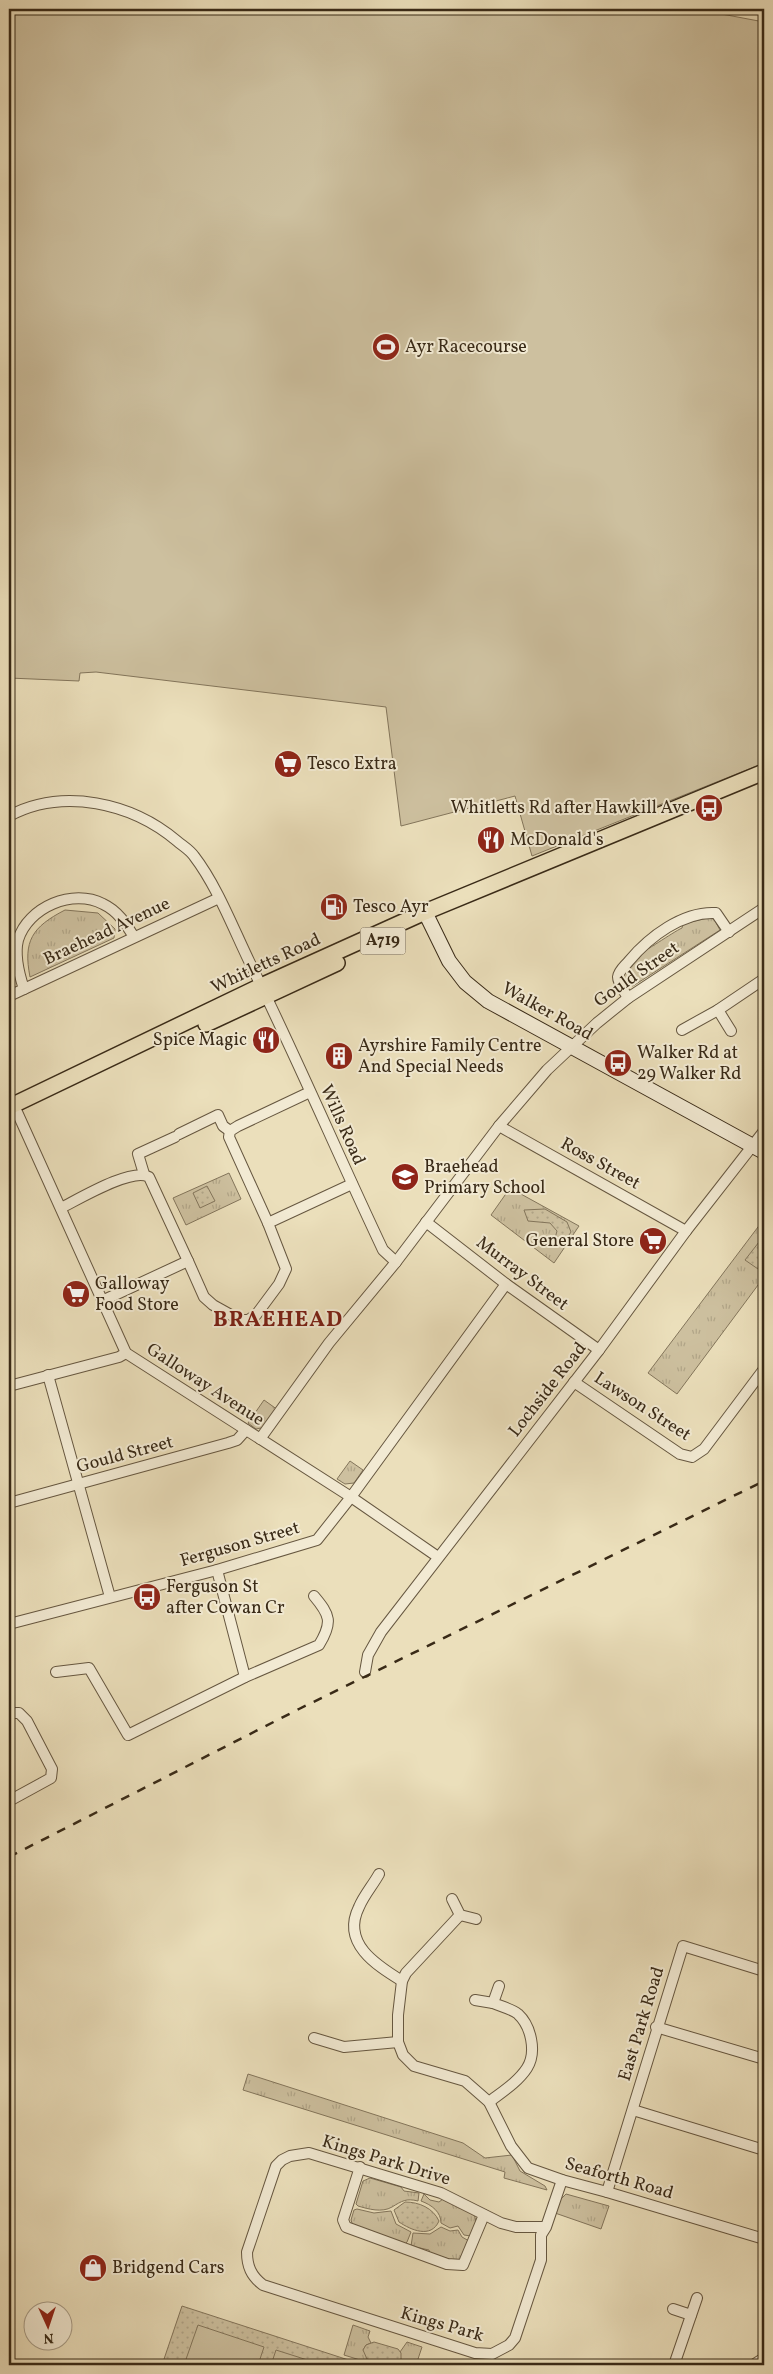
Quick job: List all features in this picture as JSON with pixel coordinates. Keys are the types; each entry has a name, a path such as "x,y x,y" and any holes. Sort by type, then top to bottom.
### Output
{"main road":[{"name":"Whitletts Road","path":"12,1112 264,991 427,916 764,772"},
{"name":"Whitletts Road","path":"427,916 649,824 764,781"}],"street":[{"name":"Wills Road","path":"9,816 27,806 62,801 96,803 124,810 162,828 194,855 218,898 264,991 383,1250 396,1262"},
{"name":"Braehead Avenue","path":"9,996 218,898"},
{"path":"24,989 17,966 18,941 23,928 33,916 49,905 68,899 87,899 103,904 121,917 134,937"},
{"name":"Gould Street","path":"260,1439 324,1349 396,1262 498,1126 570,1047 628,998 763,911"},
{"path":"628,998 618,976 636,952 652,937 673,925 708,912 716,913 729,932"},
{"name":"Walker Road","path":"427,916 449,961 464,982 488,1002 758,1149"},
{"path":"682,1030 718,1010 764,978"},
{"path":"718,1010 731,1030"},
{"path":"61,1208 131,1175 144,1174 149,1177 204,1296 213,1305 240,1320 248,1320 256,1314 279,1284 286,1269 268,1223 231,1145 230,1132 238,1126 310,1092"},
{"name":"Galloway Avenue","path":"12,1112 61,1208 104,1300 126,1353 351,1498 438,1557"},
{"path":"144,1174 138,1154 218,1115 223,1126 230,1132"},
{"name":"Ross Street","path":"498,1126 686,1230"},
{"name":"Lochside Road","path":"365,1672 368,1655 381,1632 599,1350 686,1230 758,1149 764,1131"},
{"path":"268,1223 352,1184"},
{"name":"Murray Street","path":"426,1222 506,1284 599,1350"},
{"path":"104,1300 188,1261"},
{"name":"Ferguson Street","path":"9,1624 217,1570 317,1540 351,1498 506,1284"},
{"path":"9,1386 120,1357 126,1353"},
{"name":"Lawson Street","path":"574,1382 680,1454 692,1457 704,1449 764,1369"},
{"path":"48,1375 110,1597"},
{"name":"Gould Street","path":"9,1503 228,1443 237,1440 246,1430"},
{"path":"217,1570 245,1677"},
{"path":"56,1672 89,1668 128,1735 245,1677 319,1646 328,1623 327,1611 314,1596"},
{"path":"9,1713 19,1713 28,1721 52,1769 51,1778 43,1784 9,1800"},
{"path":"379,1874 358,1908 355,1924 358,1947 377,1966 402,1980"},
{"path":"452,1899 460,1915 476,1919"},
{"path":"460,1915 406,1973 402,1980 398,2015 398,2042 403,2056 414,2066 465,2081 489,2102 520,2076 527,2068 532,2054 527,2025 517,2013 493,2003 475,2000"},
{"name":"East Park Road","path":"607,2192 633,2110 656,2027 683,1946 764,1971"},
{"path":"493,2003 498,1986"},
{"path":"656,2027 764,2060"},
{"path":"314,2038 344,2047 398,2042"},
{"name":"Seaforth Road","path":"489,2102 511,2146 528,2168 562,2180 764,2239"},
{"path":"633,2110 764,2150"},
{"name":"Kings Park Drive","path":"283,2293 256,2280 250,2271 247,2252 276,2166 290,2156 308,2153 360,2167 441,2192 475,2208 484,2215 516,2227 546,2227"},
{"path":"360,2167 343,2220 346,2227 447,2264 463,2266 484,2215"},
{"name":"Kings Park","path":"283,2293 476,2354 492,2354 509,2345 518,2331 542,2260 541,2235 546,2227 562,2180"},
{"path":"674,2365 697,2298"},
{"path":"673,2309 691,2315"},
{"path":"753,2365 764,2358"}],"green space":[{"name":"Ayr Racecourse","path":"9,9 695,9 764,22 764,763 532,856 515,796 401,826 386,707 96,672 80,673 79,681 9,678"},
{"path":"65,910 98,913 115,929 114,938 30,977 28,954 32,936 45,923"},
{"path":"707,918 714,919 720,930 633,986 625,984 622,974 638,954 682,928 683,924"},
{"path":"229,1173 241,1199 186,1225 173,1198"},
{"path":"207,1186 215,1201 200,1208 193,1193"},
{"path":"510,1188 579,1226 554,1263 491,1215"},
{"path":"545,1209 567,1222 571,1232 561,1247 554,1242 557,1231 550,1223 528,1221 524,1210"},
{"path":"764,1219 764,1277 677,1394 648,1373"},
{"path":"759,1242 764,1247 764,1261 758,1269 745,1260"},
{"path":"264,1400 278,1410 266,1427 256,1429 248,1423"},
{"path":"350,1461 363,1470 354,1483 345,1484 337,1479"},
{"path":"248,2074 463,2143 485,2158 512,2155 520,2171 545,2186 547,2190 504,2178 505,2172 243,2090"},
{"path":"370,2178 401,2187 404,2191 419,2193 418,2201 404,2201 384,2210 358,2206 356,2204 363,2181"},
{"path":"424,2194 430,2200 439,2202 443,2199 474,2214 476,2221 471,2236 464,2235 458,2226 450,2228 441,2223 441,2219 435,2209 421,2201"},
{"path":"566,2194 609,2206 601,2229 555,2213 559,2201"},
{"path":"405,2202 415,2203 429,2209 439,2221 435,2227 431,2230 420,2231 409,2228 399,2222 394,2210"},
{"path":"354,2210 374,2213 391,2211 396,2224 411,2232 407,2242 404,2245 353,2226 351,2220"},
{"path":"441,2227 450,2231 458,2230 462,2237 469,2241 463,2259 455,2261 430,2253 429,2250 411,2246 413,2233 430,2234"},
{"path":"182,2306 364,2365 162,2365"},
{"path":"198,2325 264,2347 258,2365 184,2365"},
{"path":"353,2325 370,2331 368,2337 371,2343 366,2345 363,2350 376,2361 390,2364 401,2362 400,2352 407,2342 422,2347 416,2365 376,2365 344,2355"},
{"path":"374,2342 398,2349 401,2353 401,2362 389,2365 367,2359 363,2350 366,2345"},
{"path":"276,2350 323,2365 271,2365"}],"railway":[{"path":"9,1857 299,1709 764,1481"}],"place":[{"name":"Ayr Racecourse","path":"386,347"},
{"name":"Tesco Extra","path":"288,764"},
{"name":"Whitletts Rd after Hawkill Ave","path":"709,808"},
{"name":"McDonald's","path":"491,840"},
{"name":"Tesco Ayr","path":"334,907"},
{"name":"Spice Magic","path":"266,1040"},
{"name":"Ayrshire Family Centre And Special Needs","path":"339,1056"},
{"name":"Walker Rd at 29 Walker Rd","path":"618,1063"},
{"name":"Braehead Primary School","path":"405,1177"},
{"name":"General Store","path":"653,1241"},
{"name":"Galloway Food Store","path":"76,1294"},
{"name":"Ferguson St after Cowan Cr","path":"147,1597"},
{"name":"Bridgend Cars","path":"93,2268"}],"district":[{"name":"BRAEHEAD","path":"278,1320"}]}
